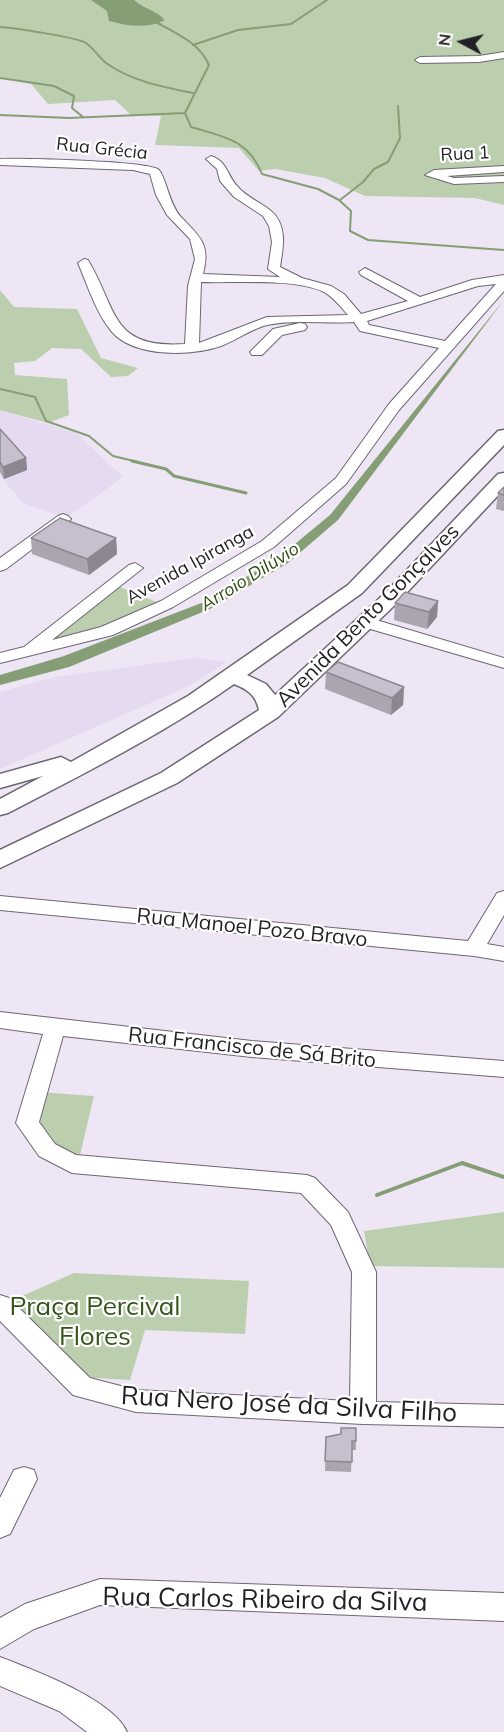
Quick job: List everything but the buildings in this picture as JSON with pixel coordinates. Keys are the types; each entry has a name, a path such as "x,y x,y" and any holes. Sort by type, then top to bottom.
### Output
{"main road":[{"name":"Avenida Bento Gonçalves","path":"0,808 196,701 356,589 504,435"},
{"name":"Avenida Bento Gonçalves","path":"0,860 169,778 270,712 366,622 504,478"},
{"path":"233,677 261,690 268,698 270,712"},
{"path":"0,781 104,753"}],"street":[{"path":"420,60 479,59 504,55"},
{"path":"211,159 222,168 226,181 238,195 268,214 275,226 278,242 274,269 298,281 327,289 340,297 359,322 371,329 448,346"},
{"name":"Rua Grécia","path":"0,162 55,162 155,172 162,195 173,215 196,238 201,259 196,278 191,328 192,347"},
{"name":"Rua 1","path":"504,169 431,175 454,181 504,179"},
{"path":"84,262 119,332 130,339 152,347 192,347 214,344 243,328 288,318 359,322"},
{"path":"365,273 419,302"},
{"path":"196,278 298,281"},
{"path":"257,352 278,332 313,325 359,322 476,283 504,281"},
{"name":"Avenida Ipiranga","path":"0,658 107,631 157,609 198,587 268,544 341,481 394,407 504,281"},
{"path":"0,567 63,519"},
{"path":"26,652 135,568"},
{"path":"366,622 504,663"},
{"path":"474,949 504,898"},
{"name":"Rua Manoel Pozo Bravo","path":"0,903 474,949 504,954"},
{"name":"Rua Francisco de Sá Brito","path":"0,1020 55,1028 364,1060 504,1069"},
{"path":"55,1028 27,1123 47,1150 72,1164 307,1184 340,1220 364,1272 363,1413"},
{"name":"Rua Nero José da Silva Filho","path":"0,1305 82,1388 136,1401 363,1413 504,1416"},
{"path":"0,1525 24,1479"},
{"name":"Rua Carlos Ribeiro da Silva","path":"0,1635 25,1618 100,1592 504,1607"},
{"path":"0,1671 69,1701 112,1732"}],"shaded area":[{"path":"0,410 76,433 123,477 66,518 23,503 0,476"},
{"path":"194,658 227,662 189,686 0,769 0,692 56,677"}],"green space":[{"path":"0,0 504,0 504,205 475,198 365,196 325,178 275,169 259,171 239,148 155,145 161,116 131,115 115,100 48,104 31,84 0,77"},
{"path":"0,290 14,307 77,309 101,358 138,368 128,376 111,377 81,349 52,348 35,361 14,363 15,375 67,379 69,415 48,423 0,410"},
{"path":"118,586 159,603 107,625 42,644"},
{"path":"39,1092 94,1096 80,1155 63,1154 33,1116"},
{"path":"504,1212 504,1268 370,1266 364,1231"},
{"name":"Praça Percival Flores","path":"74,1273 249,1281 245,1334 145,1330 130,1380 79,1377 13,1300"}],"water":[{"path":"91,0 134,0 165,20 151,25 137,26 109,21 107,11"},
{"name":"Arroio Dilúvio","path":"504,300 338,520 288,563 210,609 69,667 0,685 0,675 64,656 204,602 278,558 330,515"}],"waterway":[{"path":"194,45 238,30 291,24 327,0"},
{"path":"154,21 194,45"},
{"path":"0,27 44,33 86,43 106,63 126,74 159,86 193,93"},
{"path":"185,113 209,65 194,45"},
{"path":"0,78 54,86 74,96 72,108 83,117"},
{"path":"340,200 363,182 374,169 388,162 400,138 398,106"},
{"path":"0,115 69,118 185,113"},
{"path":"185,113 191,127 224,137 242,146 250,153 262,174 318,189 339,200 351,211 350,231 368,240 504,250"},
{"path":"0,389 35,397 46,421 89,436 113,456 138,462"},
{"path":"132,461 166,469 174,476 246,493"},
{"path":"377,1195 462,1163 504,1177"}]}
